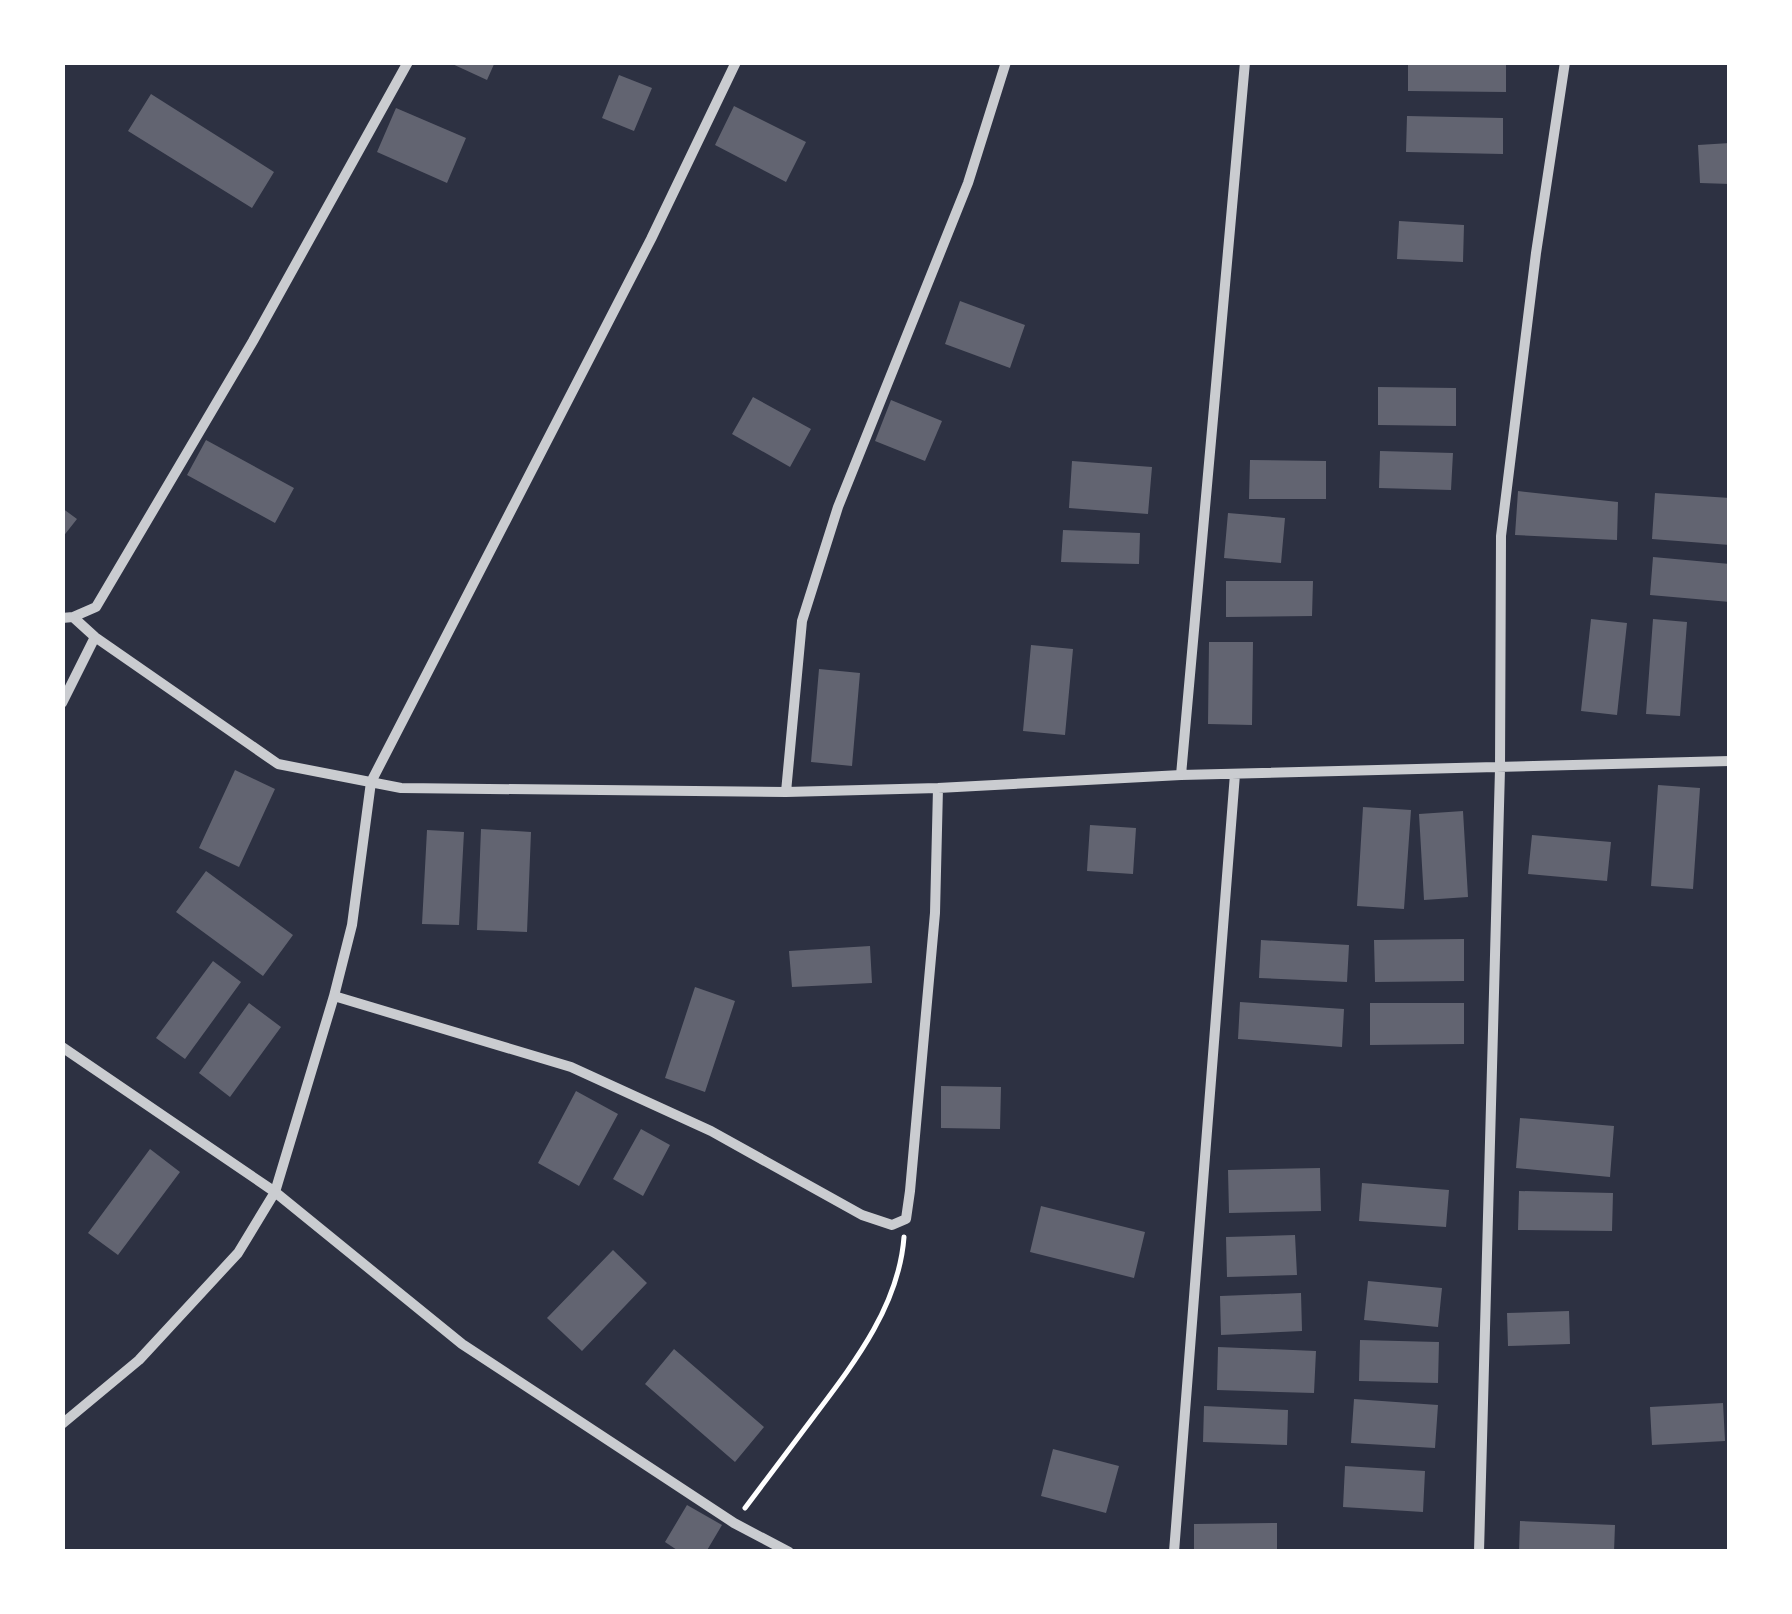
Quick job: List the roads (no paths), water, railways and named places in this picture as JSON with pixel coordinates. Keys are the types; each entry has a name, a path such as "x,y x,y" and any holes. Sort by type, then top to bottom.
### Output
{"street":[{"path":"68,618 96,607 253,340 408,62"},
{"path":"62,1424 139,1360 238,1253 275,1192 352,925 371,782 650,239 736,62"},
{"path":"786,792 802,620 838,507 968,183 1006,62"},
{"path":"1181,775 1245,62"},
{"path":"1478,1552 1500,768 1501,536 1536,253 1565,62"},
{"path":"68,618 278,764 401,788 786,792 1181,775 1730,762"},
{"path":"62,703 95,637"},
{"path":"1174,1552 1235,774"},
{"path":"334,996 571,1067 711,1131 862,1215 892,1224 906,1219 910,1191 935,913 938,788"},
{"path":"62,1047 275,1192 462,1344 734,1523 789,1552"}]}
